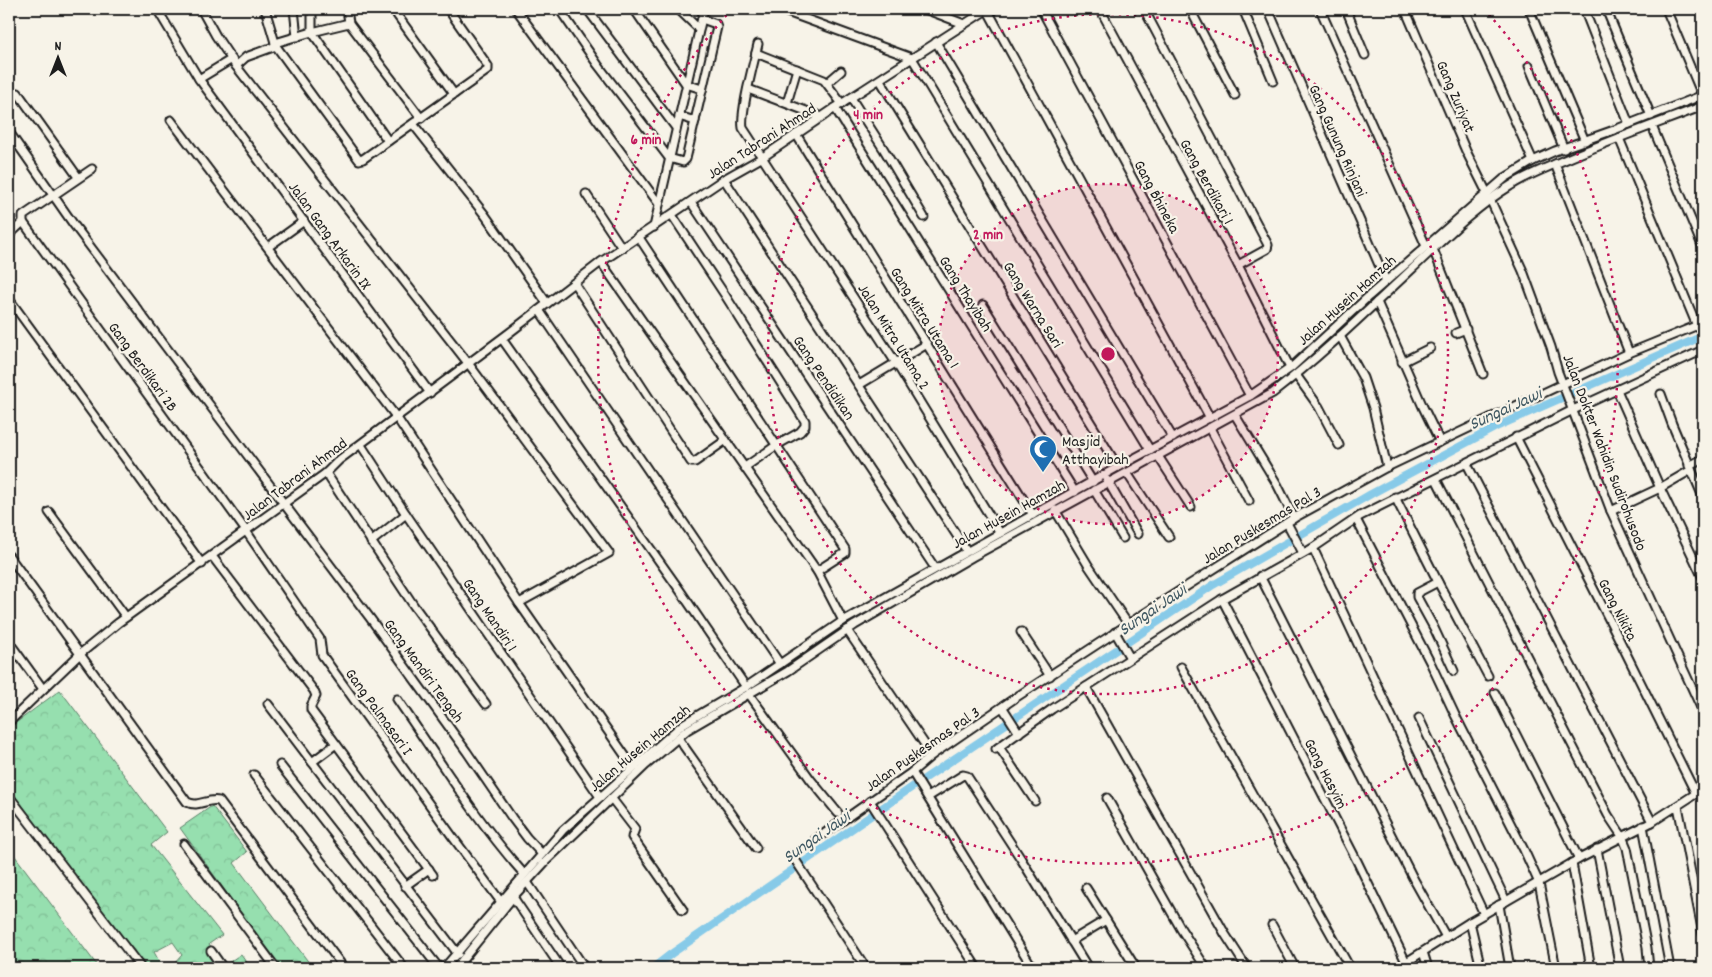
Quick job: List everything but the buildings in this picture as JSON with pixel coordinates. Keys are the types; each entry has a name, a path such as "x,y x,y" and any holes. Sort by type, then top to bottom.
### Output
{"street":[{"name":"Jalan Gang Arkarin IX","path":"157,9 198,79 430,393"},
{"path":"201,9 234,62 468,363 609,553 519,603"},
{"path":"264,9 276,44 358,159 363,160 488,70 448,9"},
{"path":"294,9 296,37"},
{"path":"312,9 312,32 388,141"},
{"path":"347,9 349,23 421,118"},
{"path":"406,9 398,11 397,15 454,94"},
{"path":"516,9 659,204"},
{"path":"587,9 676,128"},
{"path":"634,9 686,84 702,90"},
{"path":"678,9 699,29"},
{"path":"654,227 704,9"},
{"path":"779,9 912,58 1150,450"},
{"path":"925,9 964,24"},
{"path":"987,9 1210,418"},
{"name":"Jalan Tabrani Ahmad","path":"9,722 80,654 126,617 202,564 326,472 339,460 502,339 601,262 724,179 763,157 987,9"},
{"name":"Gang Bhineka","path":"1041,9 1250,396"},
{"name":"Gang Berdikari 1","path":"1100,9 1238,265 1290,368"},
{"path":"1144,9 1268,245 1267,249 1238,265"},
{"path":"1190,9 1235,95"},
{"path":"1243,9 1273,80"},
{"name":"Gang Gunung Rinjani","path":"1268,9 1386,281"},
{"path":"1320,9 1430,247 1466,329 1483,374"},
{"path":"1346,9 1365,55"},
{"name":"Gang Zuriyat","path":"1405,9 1466,151 1488,196"},
{"path":"1465,9 1533,161"},
{"path":"1529,9 1585,141"},
{"path":"1584,9 1629,124"},
{"path":"1606,9 1651,116"},
{"path":"1666,9 1703,95"},
{"path":"562,13 598,65 669,158 683,162 685,161 695,121 717,26 702,18"},
{"path":"198,79 276,44 312,32 349,23"},
{"path":"936,42 1173,438"},
{"name":"Jalan Mitra Utama 2","path":"758,44 748,89 743,127 896,363 1000,533"},
{"path":"756,53 827,83 842,104"},
{"path":"1529,66 1564,148"},
{"path":"787,104 797,69"},
{"path":"827,83 841,71"},
{"name":"Gang Warna Sari","path":"880,80 1118,467"},
{"path":"748,89 822,117"},
{"path":"18,93 78,177"},
{"name":"Jalan Husein Hamzah","path":"456,968 513,897 546,861 629,782 687,730 748,691 780,664 842,621 935,568 955,563 967,551 1250,396 1290,368 1386,281 1430,247 1488,196 1504,178 1533,161 1564,148 1703,95"},
{"path":"850,98 883,148 924,217"},
{"path":"1701,106 1703,116"},
{"name":"Jalan Husein Hamzah","path":"1488,196 1554,164 1701,106"},
{"name":"Gang Thayibah","path":"835,108 1075,492"},
{"path":"679,116 695,121"},
{"path":"171,120 397,418 519,603 634,767"},
{"path":"413,124 485,215 548,304"},
{"path":"1652,126 1703,248"},
{"name":"Gang Mandiri Tengah","path":"9,132 74,225 370,618 467,752 526,838 542,854"},
{"name":"Gang Mitra Utama 1","path":"796,134 1032,515"},
{"path":"1619,138 1700,324"},
{"path":"1554,164 1629,353"},
{"path":"9,235 23,219 54,194 92,169"},
{"path":"724,179 967,551"},
{"path":"586,194 622,248"},
{"name":"Jalan Dokter Wahidin Sudirohusodo","path":"1488,196 1523,271 1611,511 1703,712"},
{"name":"Gang Pendidikan","path":"691,202 935,568"},
{"path":"672,215 726,295 803,416 805,426 803,430 776,445 745,467"},
{"name":"Gang Berdikari 2B","path":"23,219 246,531"},
{"path":"268,247 304,221"},
{"path":"638,236 845,549 845,553 817,571"},
{"name":"Jalan Husein Hamzah","path":"444,968 563,830 683,724 788,671 847,630 955,563 1108,483 1273,393 1296,375 1377,302 1430,247"},
{"path":"601,262 817,571 842,621"},
{"path":"574,283 691,462 695,462 726,440"},
{"path":"9,299 202,564"},
{"path":"1377,302 1402,362 1440,442"},
{"path":"982,305 1093,482"},
{"path":"539,310 780,664"},
{"name":"Jalan Puskesmas Pal 3","path":"816,840 872,804 913,774 932,755 1050,676 1117,635 1128,624 1290,523 1387,467 1629,353 1700,324"},
{"path":"1456,333 1466,329"},
{"path":"1340,336 1363,378 1373,408 1387,467"},
{"path":"502,339 811,780 838,813"},
{"path":"859,385 927,344"},
{"path":"1402,362 1430,348"},
{"path":"1035,801 998,748 1018,731 1086,687 1129,655 1302,551 1313,548 1356,519 1395,497 1467,464 1516,437 1573,410 1702,354"},
{"path":"1296,375 1319,408 1339,445"},
{"path":"1617,390 1660,488 1703,578"},
{"path":"1661,394 1703,497"},
{"path":"1235,415 1277,484 1302,551"},
{"path":"1210,428 1249,501"},
{"name":"Gang Nikita","path":"1516,437 1696,794"},
{"name":"Gang Mandiri 1","path":"361,445 406,514 600,797"},
{"path":"1158,456 1190,507"},
{"path":"1611,511 1660,488 1703,459"},
{"path":"1467,464 1652,822"},
{"path":"326,472 431,630 486,704"},
{"path":"1127,472 1169,537"},
{"path":"1104,476 1138,534"},
{"path":"1436,479 1608,815 1622,836 1627,848 1647,948 1649,968"},
{"path":"1094,490 1123,538"},
{"path":"1395,497 1488,676"},
{"path":"1055,510 1088,565 1128,624"},
{"path":"49,512 126,617"},
{"path":"371,542 406,514"},
{"path":"1356,519 1431,664 1539,883 1556,968"},
{"name":"Gang Palmasari I","path":"246,531 320,639 322,655 452,836 502,902"},
{"path":"1313,548 1484,914"},
{"path":"9,556 187,802 196,805 208,800 219,801 344,968"},
{"path":"212,556 314,692 316,696 311,710 431,872 405,886"},
{"path":"1260,576 1446,937"},
{"path":"1438,582 1417,593 1416,597 1434,628 1454,671"},
{"name":"Gang Hasyim","path":"1222,599 1357,861 1406,962"},
{"path":"847,630 932,755"},
{"path":"1021,632 1050,676"},
{"path":"1117,635 1129,655"},
{"path":"9,642 44,689"},
{"path":"1181,667 1350,968"},
{"path":"1086,687 1225,934 1247,968"},
{"path":"1495,693 1576,861 1591,968"},
{"path":"397,699 467,801 503,850 524,874"},
{"path":"268,704 458,954"},
{"path":"1003,708 1018,731"},
{"path":"1419,718 1506,901"},
{"path":"678,738 756,848"},
{"path":"312,762 336,744"},
{"path":"280,764 439,968"},
{"path":"913,774 1033,968"},
{"path":"254,775 404,968"},
{"path":"926,795 963,775 967,776 1021,858 1088,968"},
{"path":"623,776 629,782"},
{"path":"1397,968 1499,905 1597,849 1652,822 1703,790"},
{"path":"9,796 141,968"},
{"path":"1107,798 1181,929 1206,968"},
{"path":"612,799 635,830 632,837 683,910"},
{"path":"872,804 977,968"},
{"path":"1678,806 1703,934"},
{"path":"1643,826 1670,968"},
{"path":"184,844 276,968"},
{"path":"1597,849 1620,968"},
{"path":"794,858 866,968"},
{"path":"527,882 584,967"},
{"path":"1086,888 1136,968"},
{"path":"513,897 561,968"},
{"path":"1499,905 1510,968"},
{"path":"1071,941 1106,920"},
{"path":"1470,922 1481,968"},
{"path":"1272,925 1295,968"},
{"path":"464,947 470,952"},
{"path":"211,951 223,968"},
{"path":"1422,952 1428,968"}],"green space":[{"path":"60,690 167,832 151,845 222,935 209,944 225,965 241,954 251,968 175,968 173,965 182,955 173,942 154,952 160,963 150,968 144,968 9,791 9,728"},
{"path":"212,806 247,852 234,863 313,968 281,968 180,828"},
{"path":"9,848 99,968 9,968"}],"waterway":[{"name":"Sungai Jawi","path":"653,968 921,781 1213,585 1371,494 1498,426 1703,336"}],"place":[{"name":"Masjid Atthayibah","path":"1043,473"}]}
